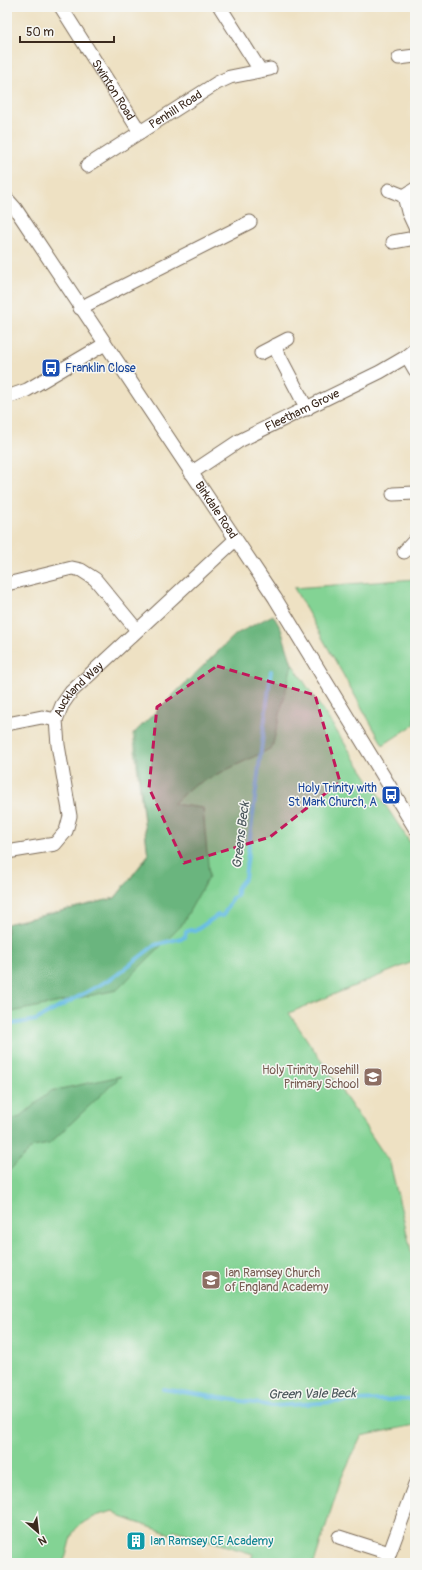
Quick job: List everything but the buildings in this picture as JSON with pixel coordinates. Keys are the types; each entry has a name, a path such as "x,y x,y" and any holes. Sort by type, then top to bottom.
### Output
{"street":[{"name":"Swinton Road","path":"61,7 140,132"},
{"name":"Penhill Road","path":"87,166 217,83 230,77 265,70 220,7"},
{"path":"399,58 415,56"},
{"path":"389,190 410,193 408,212 415,227"},
{"name":"Birkdale Road","path":"7,199 15,208 80,308 275,598 415,828"},
{"path":"80,308 250,222"},
{"path":"394,242 415,238"},
{"path":"261,353 288,339"},
{"path":"7,397 27,390 105,344"},
{"path":"274,346 307,409"},
{"path":"411,353 415,370"},
{"name":"Fleetham Grove","path":"191,473 240,441 380,372 411,353"},
{"path":"393,494 415,493"},
{"name":"Auckland Way","path":"7,852 55,844 66,831 70,816 58,745 56,720 62,705 71,692 235,540"},
{"path":"404,552 415,540"},
{"path":"7,584 72,568 81,570 95,579 137,630"},
{"path":"7,724 42,717 56,720"},
{"path":"339,1537 387,1558 415,1484"}],"highlighted area":[{"path":"217,666 315,695 340,782 270,837 184,863 149,788 157,707"}],"green space":[{"path":"415,579 415,724 383,745 294,588"},
{"path":"273,615 281,629 292,664 272,748 191,787 173,804 203,808 209,876 181,926 117,990 7,1013 7,924 115,898 148,856 135,732 236,634"},
{"path":"223,647 283,650 415,850 415,961 289,1013 390,1163 415,1267 415,1425 361,1436 341,1479 314,1563 250,1563 253,1554 174,1530 173,1535 121,1517 114,1511 91,1518 76,1529 71,1537 63,1563 7,1563 7,924 115,898 148,855 133,734"},
{"path":"121,1076 49,1144 33,1147 7,1173 7,1121 20,1117 51,1091"}],"waterway":[{"name":"Greens Beck","path":"7,1025 36,1020 114,977 155,945 185,937 186,932 190,930 195,931 218,915 223,916 232,898 237,896 237,888 245,878 271,671"},
{"name":"Green Vale Beck","path":"163,1389 273,1406 415,1399"}],"place":[{"name":"Franklin Close","path":"51,368"},
{"name":"Holy Trinity with St Mark Church, A","path":"391,795"},
{"name":"Holy Trinity Rosehill Primary School","path":"373,1077"},
{"name":"Ian Ramsey Church of England Academy","path":"211,1280"},
{"name":"Ian Ramsey CE Academy","path":"136,1541"}]}
